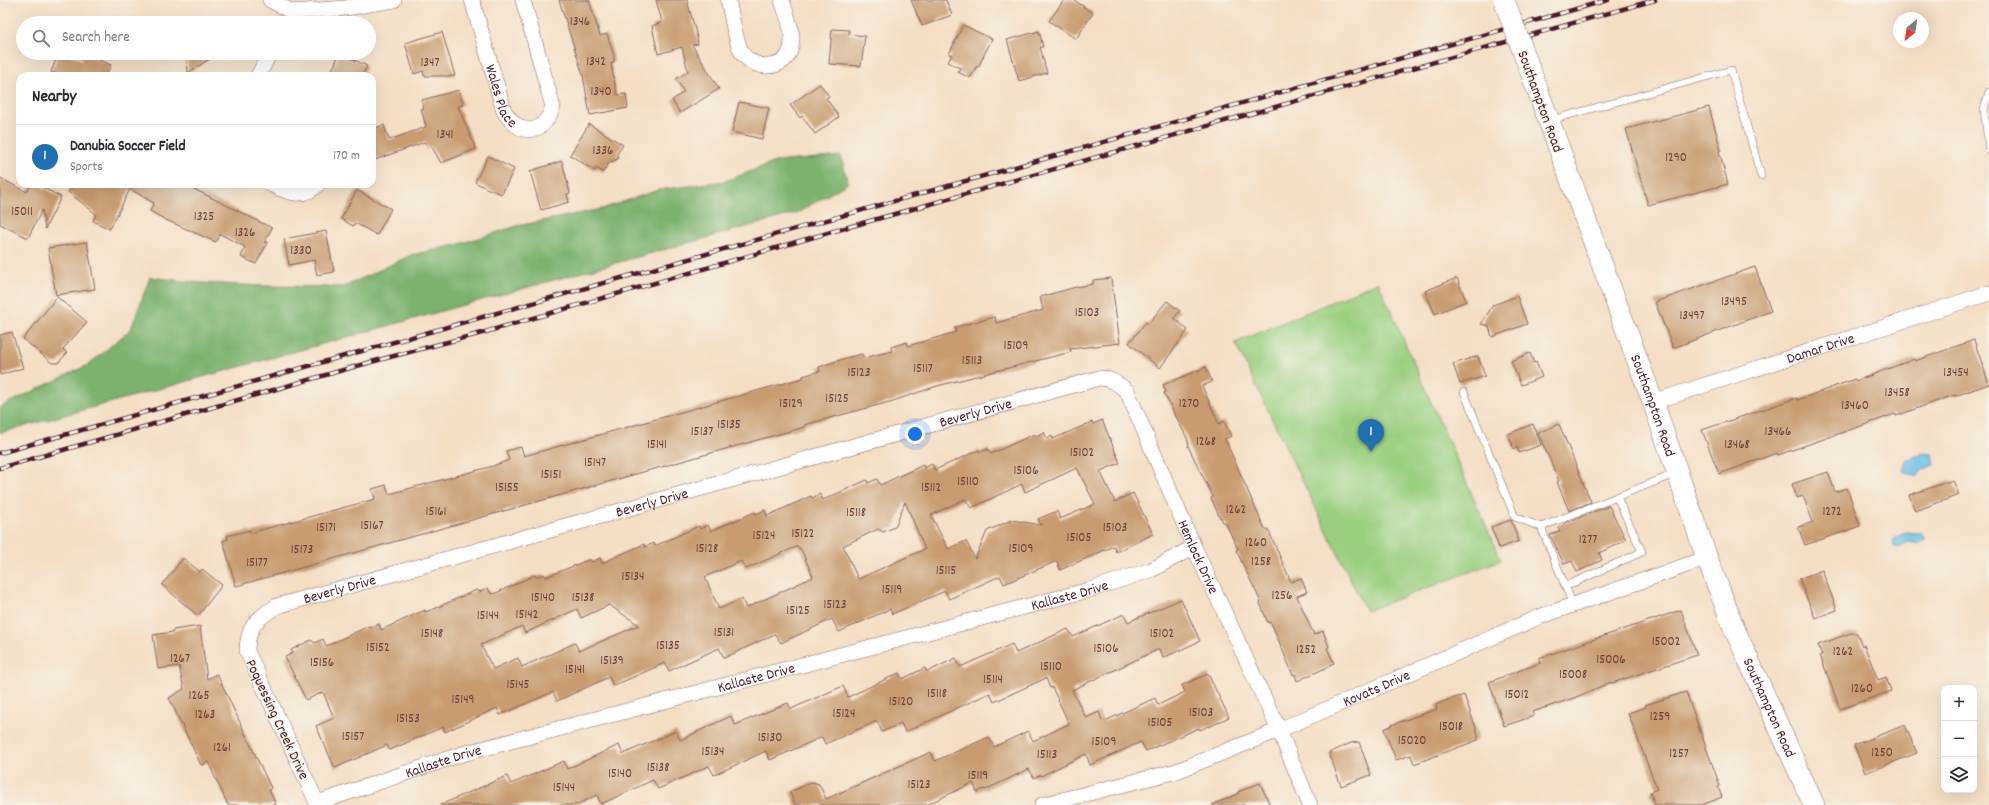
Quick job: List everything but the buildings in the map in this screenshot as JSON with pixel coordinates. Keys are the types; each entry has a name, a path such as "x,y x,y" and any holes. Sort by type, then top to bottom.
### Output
{"street":[{"path":"270,0 288,16"},
{"path":"295,16 394,0"},
{"name":"Wales Place","path":"472,0 504,111 511,122 524,130 538,128 548,119 553,107 523,0"},
{"path":"728,0 742,52 750,61 763,66 770,66 785,60 791,48 791,30 782,0"},
{"name":"Southampton Road","path":"1504,0 1652,402 1707,558 1734,628 1814,805"},
{"path":"260,72 266,60"},
{"path":"278,188 286,192 297,194 306,192 312,188"},
{"name":"Damar Drive","path":"1652,402 1989,293"},
{"name":"Hemlock Drive","path":"1040,394 1099,378 1106,378 1116,382 1127,391 1194,547 1279,730 1310,805"},
{"name":"Beverly Drive","path":"266,613 276,606 1040,394"},
{"name":"Kallaste Drive","path":"317,804 462,754 1089,590 1151,570 1194,547"},
{"name":"Kovats Drive","path":"1042,805 1177,772 1279,730 1539,616 1707,558"},
{"name":"Poquessing Creek Drive","path":"266,613 250,630 247,638 247,651 317,804"}],"lane":[{"path":"1549,121 1731,70 1761,176"},
{"path":"1989,92 1984,109 1989,150"},
{"path":"1464,392 1515,517 1541,527 1677,473"},
{"path":"1566,586 1642,552 1617,497"},
{"path":"1541,527 1574,605"}],"green space":[{"path":"841,156 848,183 797,213 0,433 0,407 88,365 131,329 150,277 202,283 265,286 344,287 411,255 456,245 517,226 602,209 658,190 725,181 775,162"},
{"path":"1378,282 1501,560 1366,611 1235,343"}],"water":[{"path":"1924,453 1933,454 1935,465 1923,469 1917,477 1903,471 1906,460"},
{"path":"1906,532 1920,533 1925,537 1925,540 1920,544 1909,542 1898,548 1893,546 1894,539"}],"railway":[{"path":"0,453 1608,0"},
{"path":"0,468 371,362 482,333 845,228 1655,0"}],"place":[{"name":"Danubia Soccer Field","path":"1371,452"}]}
